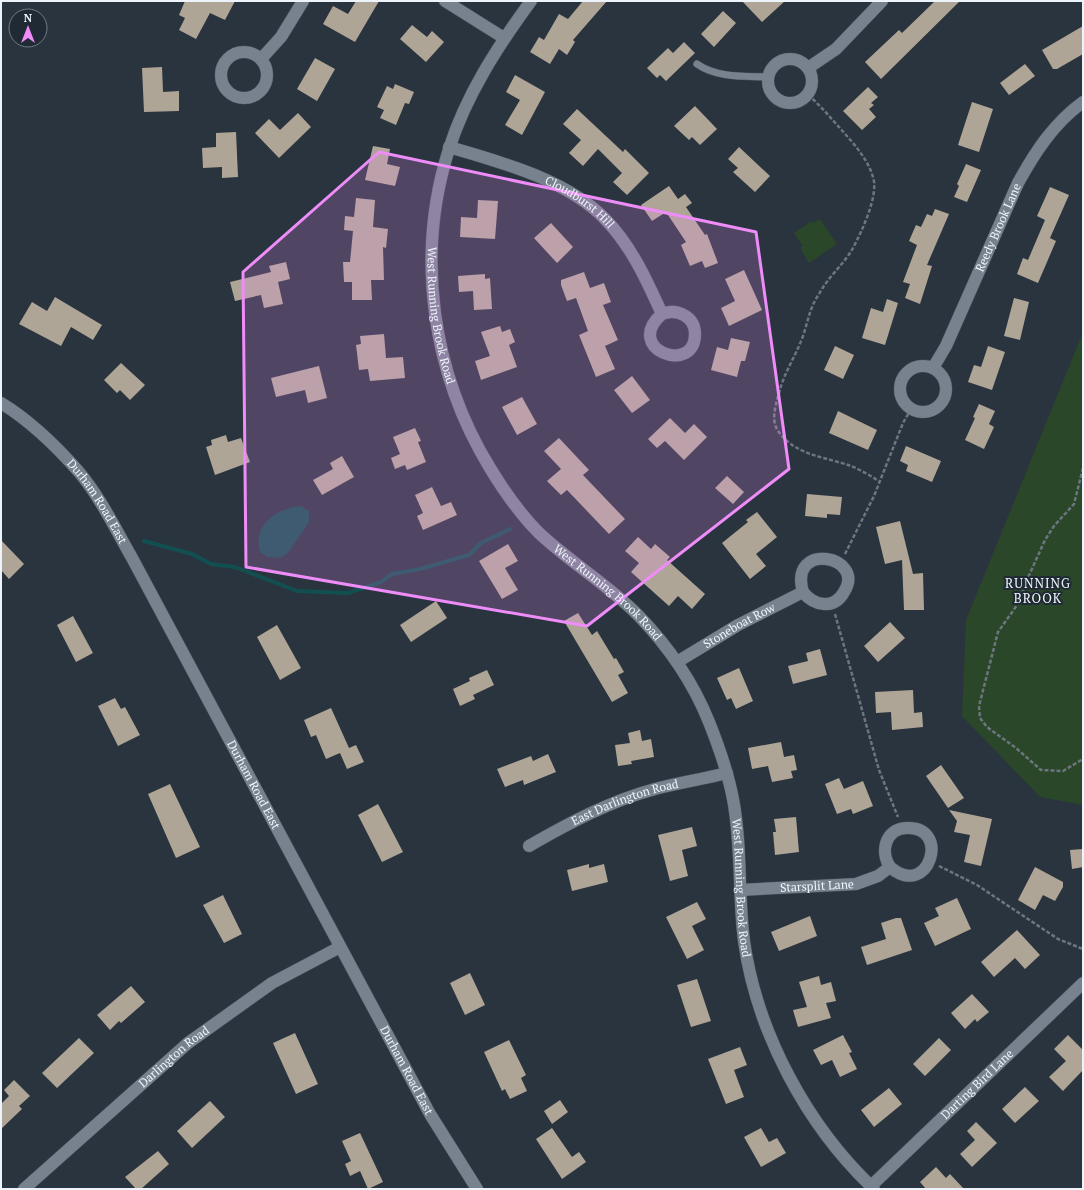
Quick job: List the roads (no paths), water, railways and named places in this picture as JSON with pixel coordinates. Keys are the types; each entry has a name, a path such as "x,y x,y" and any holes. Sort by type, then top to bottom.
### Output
{"street":[{"path":"261,59 280,38 303,1"},
{"path":"446,1 504,38"},
{"name":"West Running Brook Road","path":"531,1 504,38 482,77 449,147 438,191 433,221 431,260 432,292 442,359 474,442 502,488 539,533 637,615 677,662 706,716 727,773 735,814 740,890 748,969 772,1040 806,1106 845,1159 873,1187"},
{"path":"808,68 836,49 882,1"},
{"path":"791,59 801,62 808,68 812,79 812,87 808,95 802,100 793,104 783,103 774,98 769,91 768,77 770,71 776,64 784,60 791,59"},
{"name":"Reedy Brook Lane","path":"933,368 946,346 1018,183 1029,163 1046,136 1083,102"},
{"name":"Cloudburst Hill","path":"449,147 490,159 531,174 562,189 586,204 606,220 634,257 662,314"},
{"path":"921,366 933,368 943,378 946,388 944,397 940,404 934,409 926,412 911,409 902,399 899,390 901,380 912,368 921,366"},
{"name":"Durham Road East","path":"1,403 32,427 79,473 105,511 131,556 430,1114 477,1189"},
{"path":"823,558 832,559 840,564 846,572 848,584 842,597 832,603 815,603 803,592 801,583 802,575 809,563 823,558"},
{"name":"Stoneboat Row","path":"677,662 738,625 803,592"},
{"name":"East Darlington Road","path":"529,846 588,814 625,799 654,789 727,773"},
{"path":"904,828 920,830 930,840 932,851 930,863 920,872 912,875 904,875 890,867 884,854 887,841 896,831 904,828"},
{"name":"Starsplit Lane","path":"740,890 849,885 868,880 890,867"},
{"name":"Darlington Road","path":"24,1189 188,1043 272,983 340,947"},
{"name":"Darting Bird Lane","path":"873,1187 1083,983"}],"lane":[{"path":"697,64 706,70 721,74 768,77"}],"waterway":[{"path":"144,541 192,554 211,564 235,567 297,591 348,593 381,582 392,574 420,569 469,555 481,543 510,529"}],"district":[{"name":"RUNNING BROOK","path":"1038,590"}]}
